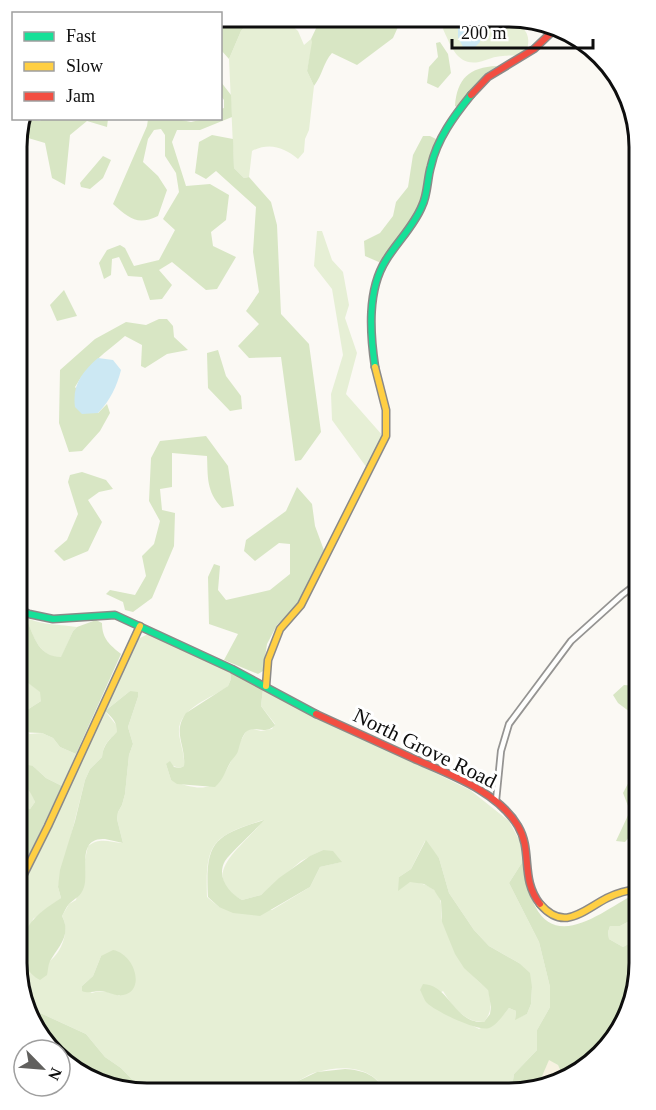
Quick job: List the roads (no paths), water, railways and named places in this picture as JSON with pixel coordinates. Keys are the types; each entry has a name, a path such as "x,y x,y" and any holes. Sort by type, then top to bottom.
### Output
{"street":[{"path":"266,686 268,660 280,629 302,604 386,436 387,411 375,369 374,292 382,265 421,210 428,188 431,162 444,135 476,88 493,71 531,52 550,34"},
{"path":"496,801 501,751 509,724 571,641 629,590"},
{"name":"North Grove Road","path":"27,612 42,619 61,621 80,620 98,615 115,615 266,686 307,710 474,787 509,812 523,835 528,880 539,904 546,912 558,918 570,918 616,894 629,891"},
{"path":"27,868 140,626"}],"water":[{"path":"475,27 480,34 480,42 473,49 463,47 458,37 458,28"},
{"path":"98,358 113,360 121,370 115,387 98,413 82,414 75,407 75,392 87,368"}]}
